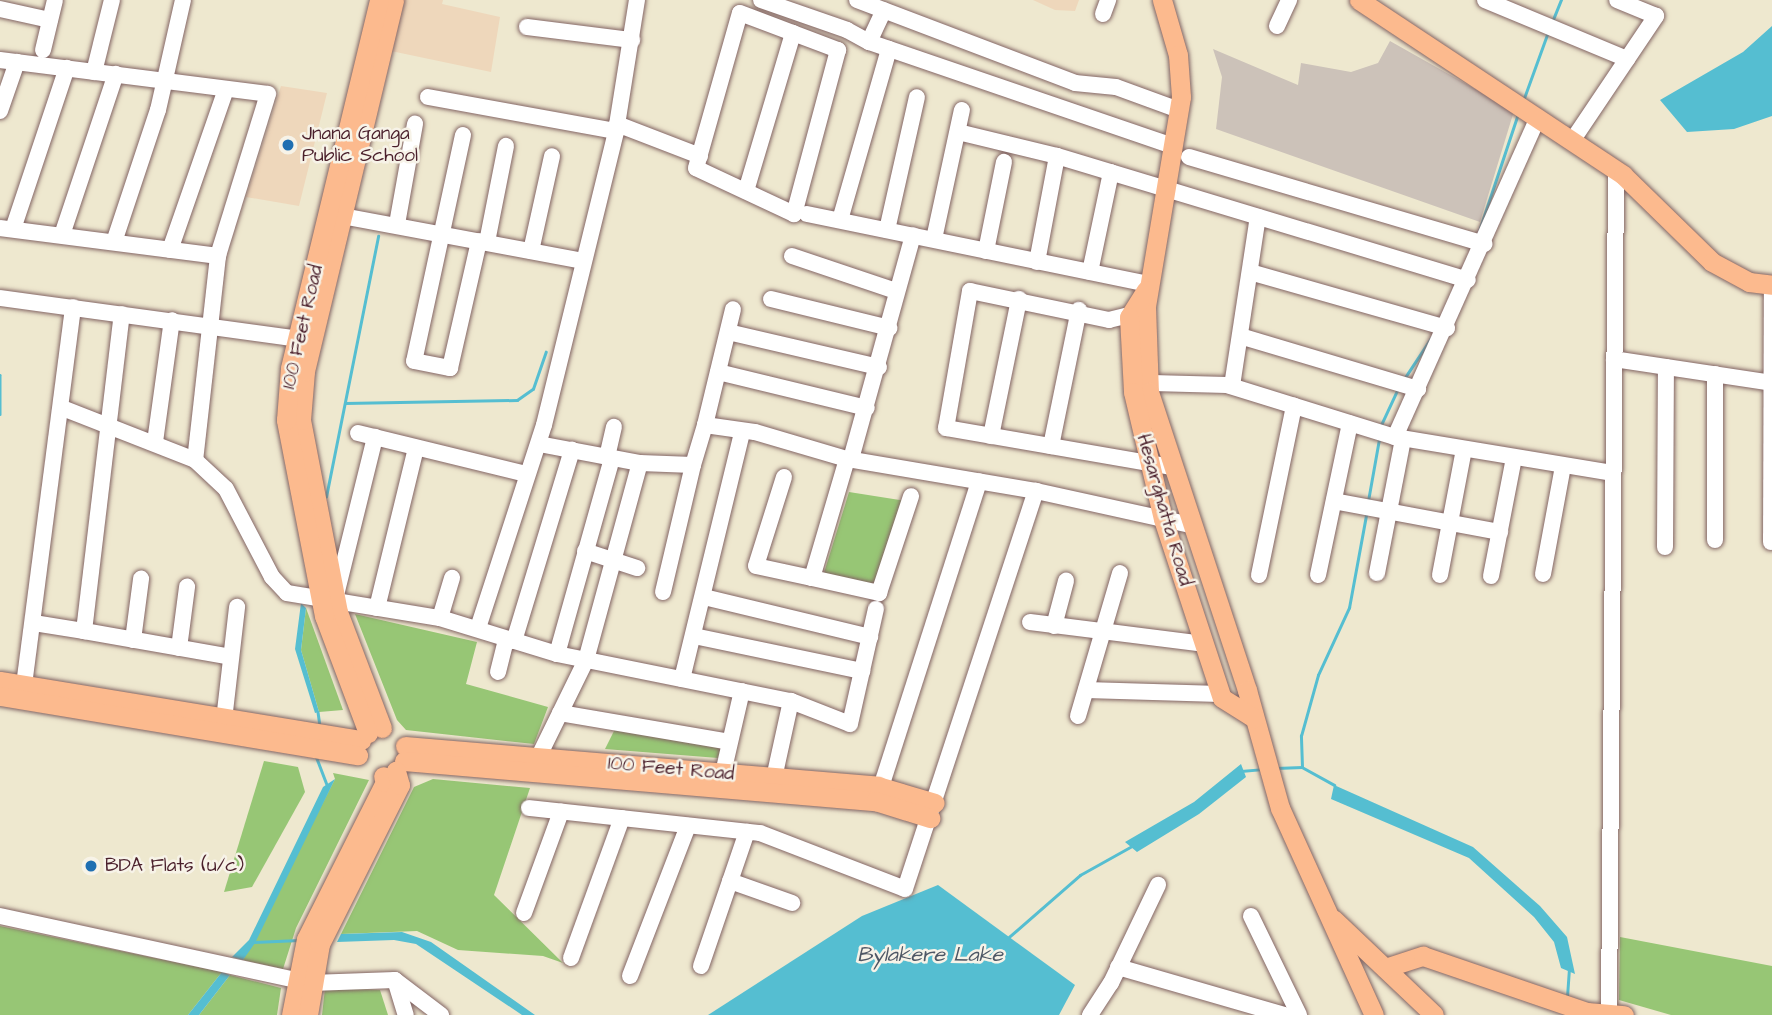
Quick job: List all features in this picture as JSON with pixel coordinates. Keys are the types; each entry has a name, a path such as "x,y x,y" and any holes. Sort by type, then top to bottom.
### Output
{"main road":[{"name":"100 Feet Road","path":"337,214 379,0"},
{"name":"100 Feet Road","path":"360,741 328,600 301,435 303,387 307,340 337,214 394,0"},
{"path":"1138,312 1150,284 1179,110 1178,55 1162,0"},
{"path":"1359,0 1616,170 1712,262 1748,282 1772,285"},
{"name":"Hesarghatta Road","path":"1138,312 1133,392 1163,519 1220,694"},
{"name":"Hesarghatta Road","path":"1138,312 1149,392 1254,718 1280,808 1374,1015"},
{"path":"0,681 224,720 288,738"},
{"path":"1220,694 1254,718"},
{"path":"0,696 288,738 360,741 398,734 397,763 400,785 321,924 291,1015"},
{"path":"360,741 369,772 397,763"},
{"name":"100 Feet Road","path":"397,763 538,758 723,773 881,787 932,810"},
{"name":"100 Feet Road","path":"397,763 876,801 932,810"},
{"path":"1325,911 1435,1013"},
{"path":"1385,968 1423,956 1587,1012 1614,1014"},
{"path":"304,981 308,1015"}],"street":[{"path":"43,50 55,0"},
{"path":"94,72 112,0"},
{"path":"114,242 166,81 183,0"},
{"path":"478,628 539,444 617,127 637,0"},
{"path":"761,0 847,30 869,42 1046,100 1172,146"},
{"path":"857,0 1052,74 1093,88 1116,87 1179,110"},
{"path":"1277,26 1289,0"},
{"path":"1485,0 1627,59"},
{"path":"1572,141 1656,16 1617,0"},
{"path":"0,9 50,20"},
{"path":"869,42 884,10"},
{"path":"740,13 838,50 794,214 696,168 700,156 740,13"},
{"path":"527,27 632,40"},
{"path":"746,191 793,33"},
{"path":"840,220 889,49"},
{"path":"0,111 8,61 268,94 218,256 213,326 195,460"},
{"path":"67,68 7,229 218,256"},
{"path":"1046,100 1052,74"},
{"path":"62,235 116,75"},
{"path":"170,250 226,89"},
{"path":"428,97 617,127 700,156"},
{"path":"887,230 917,97"},
{"path":"934,239 962,110"},
{"path":"1377,573 1399,438 1418,389 1484,244 1527,110"},
{"path":"397,224 415,124"},
{"path":"957,132 1057,156 1468,281"},
{"path":"463,135 414,361 450,368 506,146"},
{"path":"531,251 552,156"},
{"path":"1037,262 1057,156"},
{"path":"1189,157 1484,244"},
{"path":"986,250 1004,162"},
{"path":"1614,1014 1613,473 1616,170"},
{"path":"1090,272 1111,172"},
{"path":"337,214 583,261"},
{"path":"807,214 1150,284"},
{"path":"1232,386 1258,217"},
{"path":"812,578 867,408 889,328 896,290 913,235"},
{"path":"792,256 896,290"},
{"path":"1250,272 1447,328"},
{"path":"1771,542 1772,285"},
{"path":"1138,312 1109,320 1079,310 970,291 946,428 1172,467"},
{"path":"0,298 307,340"},
{"path":"771,299 889,328"},
{"path":"990,436 1019,299"},
{"path":"24,685 73,307"},
{"path":"663,592 733,309"},
{"path":"1051,446 1079,310"},
{"path":"85,631 122,314"},
{"path":"155,442 172,320"},
{"path":"728,332 879,367"},
{"path":"1240,336 1418,389"},
{"path":"1614,359 1772,383"},
{"path":"1665,547 1666,367"},
{"path":"718,372 867,408"},
{"path":"1715,374 1715,540"},
{"path":"1152,383 1232,386 1399,438 1613,473"},
{"path":"1259,575 1294,405"},
{"path":"62,408 109,424 195,460 226,489 272,577 287,593 440,618 557,654 791,701 850,724 876,609"},
{"path":"1318,575 1350,423"},
{"path":"705,425 743,433 755,432 849,459 1036,491 1191,525"},
{"path":"557,654 610,457 614,427"},
{"path":"358,433 526,474"},
{"path":"682,679 743,433"},
{"path":"328,600 375,438"},
{"path":"539,444 640,463 693,465"},
{"path":"377,608 416,447"},
{"path":"1440,575 1464,449"},
{"path":"498,672 572,450"},
{"path":"1491,576 1514,458"},
{"path":"538,758 586,660 640,463"},
{"path":"1543,574 1563,466"},
{"path":"784,477 756,566 879,593 911,496"},
{"path":"881,787 979,481"},
{"path":"529,808 747,832 829,857 905,889 1036,491"},
{"path":"1334,501 1500,532"},
{"path":"585,551 637,568"},
{"path":"1078,716 1120,573"},
{"path":"440,618 452,578"},
{"path":"133,640 141,579"},
{"path":"1054,626 1066,581"},
{"path":"179,648 187,587"},
{"path":"704,597 870,637"},
{"path":"224,720 237,607"},
{"path":"1030,622 1204,644"},
{"path":"34,623 231,657"},
{"path":"694,636 862,671"},
{"path":"1086,690 1220,694"},
{"path":"723,773 742,691"},
{"path":"774,778 791,701"},
{"path":"560,713 730,742"},
{"path":"524,913 561,812"},
{"path":"571,958 622,818"},
{"path":"630,976 688,826"},
{"path":"701,966 747,832"},
{"path":"730,881 792,903"},
{"path":"1090,1015 1118,967 1158,885"},
{"path":"0,916 304,981 396,980 441,1015"},
{"path":"1251,916 1299,1015"},
{"path":"1118,967 1284,1015"},
{"path":"396,980 406,1015"}],"shaded area":[{"path":"401,0 443,0 442,4 500,17 491,72 391,51"},
{"path":"1033,0 1079,0 1075,11 1055,10"},
{"path":"1390,41 1514,111 1480,222 1216,129 1222,77 1213,49 1298,85 1301,63 1351,72 1378,63"},
{"name":"Jnana Ganga Public School","path":"281,86 327,93 299,206 246,197"}],"green space":[{"path":"849,492 906,501 877,587 823,576"},
{"path":"306,608 343,710 319,712 301,650"},
{"path":"355,614 477,642 466,684 548,707 534,744 406,730 397,720"},
{"path":"615,729 721,745 718,758 605,749"},
{"path":"264,761 298,767 305,792 252,887 224,892"},
{"path":"333,773 369,780 296,928 283,969 243,960 335,779"},
{"path":"433,779 530,788 494,895 563,963 543,956 458,950 417,931 341,934 414,787"},
{"path":"0,926 222,972 188,1015 0,1015"},
{"path":"1620,937 1772,966 1772,1015 1671,1015 1619,1000"},
{"path":"230,975 281,988 277,1015 199,1015"},
{"path":"325,988 380,990 388,1015 322,1015"}],"water":[{"path":"1772,26 1772,116 1734,129 1687,132 1660,100 1743,52"},
{"path":"301,603 306,608 301,650 319,712 315,713 295,649"},
{"path":"1241,764 1246,777 1199,814 1137,852 1125,842 1194,802"},
{"path":"335,779 255,943 243,960 232,957 249,940 323,787"},
{"path":"1334,785 1473,847 1540,906 1567,937 1575,974 1561,968 1554,942 1534,917 1469,858 1331,799"},
{"name":"Bylakere Lake","path":"938,885 1075,985 1059,1015 708,1015 862,916"},
{"path":"402,932 431,942 535,1015 522,1015 416,944 394,940 337,942 341,934"},
{"path":"222,972 230,975 199,1015 188,1015"}],"waterway":[{"path":"1552,22 1561,0"},
{"path":"1523,101 1548,32"},
{"path":"1477,237 1518,114"},
{"path":"326,497 378,236"},
{"path":"1404,379 1431,338"},
{"path":"345,403 517,400 533,389 546,352"},
{"path":"0,375 0,414"},
{"path":"1381,425 1397,391"},
{"path":"1368,501 1379,439"},
{"path":"1302,767 1301,736 1318,675 1349,608 1366,515"},
{"path":"318,712 320,726"},
{"path":"316,756 327,785"},
{"path":"1276,768 1302,767 1334,785"},
{"path":"1241,771 1262,769"},
{"path":"1009,937 1080,875 1132,846"},
{"path":"254,942 299,940"},
{"path":"1567,997 1569,969"}],"place":[{"name":"Jnana Ganga Public School","path":"288,145"},
{"name":"BDA Flats (u/c)","path":"91,866"}]}
